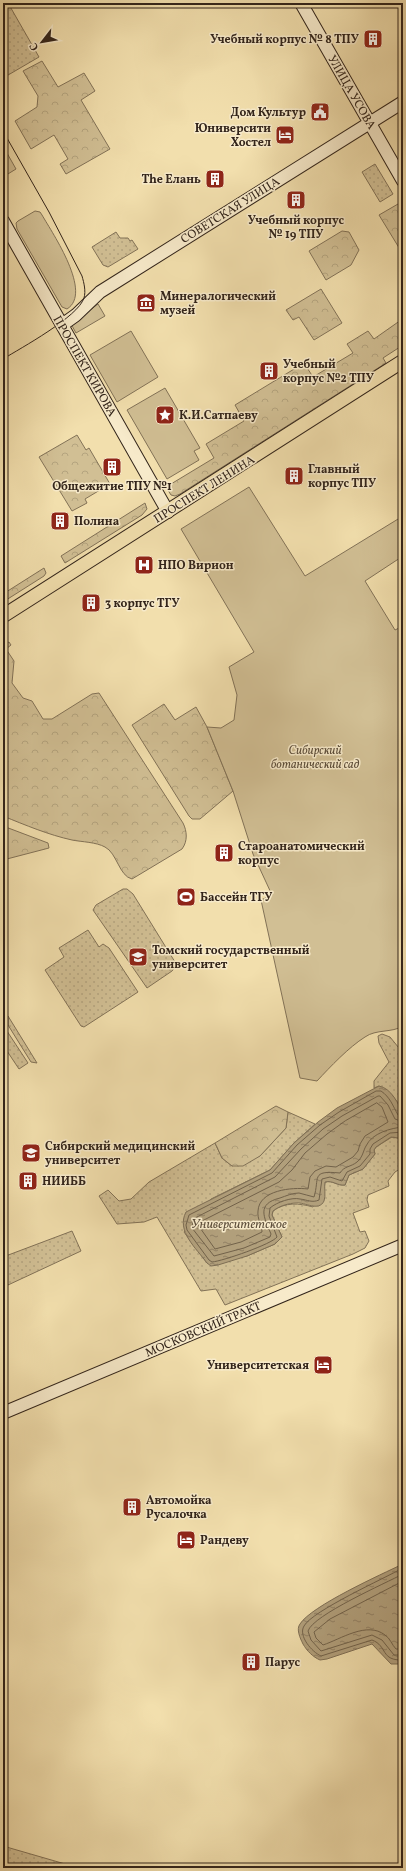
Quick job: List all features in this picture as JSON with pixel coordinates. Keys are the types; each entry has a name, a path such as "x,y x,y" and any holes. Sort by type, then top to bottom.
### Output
{"main road":[{"name":"УЛИЦА УСОВА","path":"301,3 403,182"},
{"name":"СОВЕТСКАЯ УЛИЦА","path":"62,325 76,315 100,292 403,102"},
{"name":"ПРОСПЕКТ КИРОВА","path":"3,221 168,512"},
{"name":"ПРОСПЕКТ ЛЕНИНА","path":"3,616 403,361"},
{"name":"МОСКОВСКИЙ ТРАКТ","path":"3,1413 403,1245"}],"green space":[{"path":"3,3 8,3 39,57 3,78"},
{"path":"42,61 58,87 84,73 95,91 81,100 110,149 66,174 60,164 68,159 54,135 31,149 15,121 37,107 38,96 23,71"},
{"path":"3,146 16,169 3,177"},
{"path":"375,164 393,194 380,202 362,172"},
{"path":"398,204 403,212 403,252 379,215"},
{"path":"35,211 40,212 54,235 62,249 73,277 76,290 74,301 67,309 62,307 17,229 16,223 18,221"},
{"path":"342,231 349,232 359,250 351,265 326,280 309,251"},
{"path":"116,232 120,238 128,238 130,241 132,240 138,249 108,267 103,265 92,247"},
{"path":"321,289 342,323 314,340 299,317 293,320 286,310"},
{"path":"98,304 105,316 76,333 71,324"},
{"path":"403,320 403,345 383,358 386,363 180,494 175,496 171,495 166,487 214,458 206,444 244,421 235,405 304,363 313,377 353,353 347,344 368,331 374,339"},
{"path":"131,331 158,377 117,402 90,355"},
{"path":"165,388 200,448 194,451 199,460 167,479 127,410"},
{"path":"77,435 86,450 89,448 110,484 85,499 87,503 72,511 39,457"},
{"name":"Сибирский ботанический сад","path":"249,487 305,576 403,516 403,556 365,581 395,630 403,626 403,1026 394,1030 374,1033 365,1037 346,1052 317,1081 300,1078 261,900 272,895 253,854 233,791 207,727 221,728 234,720 237,695 229,667 254,652 181,529"},
{"path":"145,503 147,509 142,515 65,563 61,556"},
{"path":"44,568 46,573 44,576 3,602 3,594"},
{"path":"9,642 11,645 6,649 14,661 12,683 23,698 32,701 43,719 52,719 92,694 99,693 183,823 186,836 182,849 132,879 124,874 112,854 105,847 89,842 72,840 37,830 3,816 3,645"},
{"path":"164,704 175,720 196,707 207,727 233,791 200,819 192,819 189,816 132,725"},
{"path":"3,826 48,843 49,848 3,860"},
{"path":"123,889 127,889 133,894 176,966 172,971 147,988 93,910 96,905"},
{"path":"88,930 99,947 103,944 109,948 138,992 84,1027 81,1026 45,970 64,957 59,948"},
{"path":"8,1016 37,1063 31,1062 8,1025"},
{"path":"3,1025 28,1063 19,1069 3,1045"},
{"path":"382,1034 390,1037 403,1053 403,1116 396,1100 379,1086 374,1088 374,1081 389,1062 379,1043 378,1036"},
{"path":"276,1106 288,1112 286,1128 260,1156 243,1166 232,1166 222,1158 215,1143"},
{"path":"288,1112 315,1124 294,1143 270,1170 211,1199 184,1232 207,1263 247,1256 275,1244 282,1237 272,1215 273,1211 282,1206 292,1204 313,1207 324,1188 325,1182 345,1185 349,1175 363,1169 375,1154 374,1150 376,1147 392,1137 398,1138 403,1135 403,1167 395,1172 388,1181 389,1186 368,1195 367,1200 369,1207 353,1213 360,1232 365,1231 369,1241 365,1248 225,1305 216,1289 201,1291 157,1217 144,1222 117,1224 99,1196 108,1190 119,1201 131,1199 149,1182 215,1143 222,1158 232,1166 260,1156 286,1128"},
{"path":"72,1231 81,1251 8,1285 3,1274 3,1257"},
{"path":"3,1846 79,1868 3,1868"}],"water":[{"name":"Университетское","path":"379,1086 391,1093 399,1106 403,1115 403,1135 398,1138 391,1137 376,1147 374,1150 375,1154 363,1169 349,1175 345,1185 325,1182 325,1199 319,1206 311,1206 300,1203 281,1206 275,1209 272,1215 282,1237 275,1244 247,1256 218,1265 211,1266 207,1263 185,1233 184,1219 186,1212 270,1170 294,1143 318,1122 337,1108"},
{"path":"403,1564 403,1664 391,1664 372,1644 320,1660 308,1651 302,1642 298,1631 300,1624 307,1617 318,1608 348,1591"}],"tram line":[{"path":"3,131 49,212 82,276 85,293 80,306 60,323 48,332 3,359"}],"place":[{"name":"Учебный корпус № 8 ТПУ","path":"373,39"},
{"name":"Дом Культур","path":"320,112"},
{"name":"Юниверсити Хостел","path":"285,135"},
{"name":"The Елань","path":"215,179"},
{"name":"Учебный корпус № 19 ТПУ","path":"296,200"},
{"name":"Минералогический музей","path":"146,303"},
{"name":"Учебный корпус №2 ТПУ","path":"269,371"},
{"name":"К.И.Сатпаеву","path":"165,415"},
{"name":"Общежитие ТПУ №1","path":"112,467"},
{"name":"Главный корпус ТПУ","path":"294,476"},
{"name":"Полина","path":"60,521"},
{"name":"НПО Вирион","path":"144,565"},
{"name":"3 корпус ТГУ","path":"91,603"},
{"name":"Староанатомический корпус","path":"224,853"},
{"name":"Бассейн ТГУ","path":"186,897"},
{"name":"Томский государственный университет","path":"138,957"},
{"name":"Сибирский медицинский университет","path":"31,1153"},
{"name":"НИИББ","path":"28,1181"},
{"name":"Университетская","path":"323,1365"},
{"name":"Автомойка Русалочка","path":"132,1507"},
{"name":"Рандеву","path":"186,1540"},
{"name":"Парус","path":"251,1662"}]}
